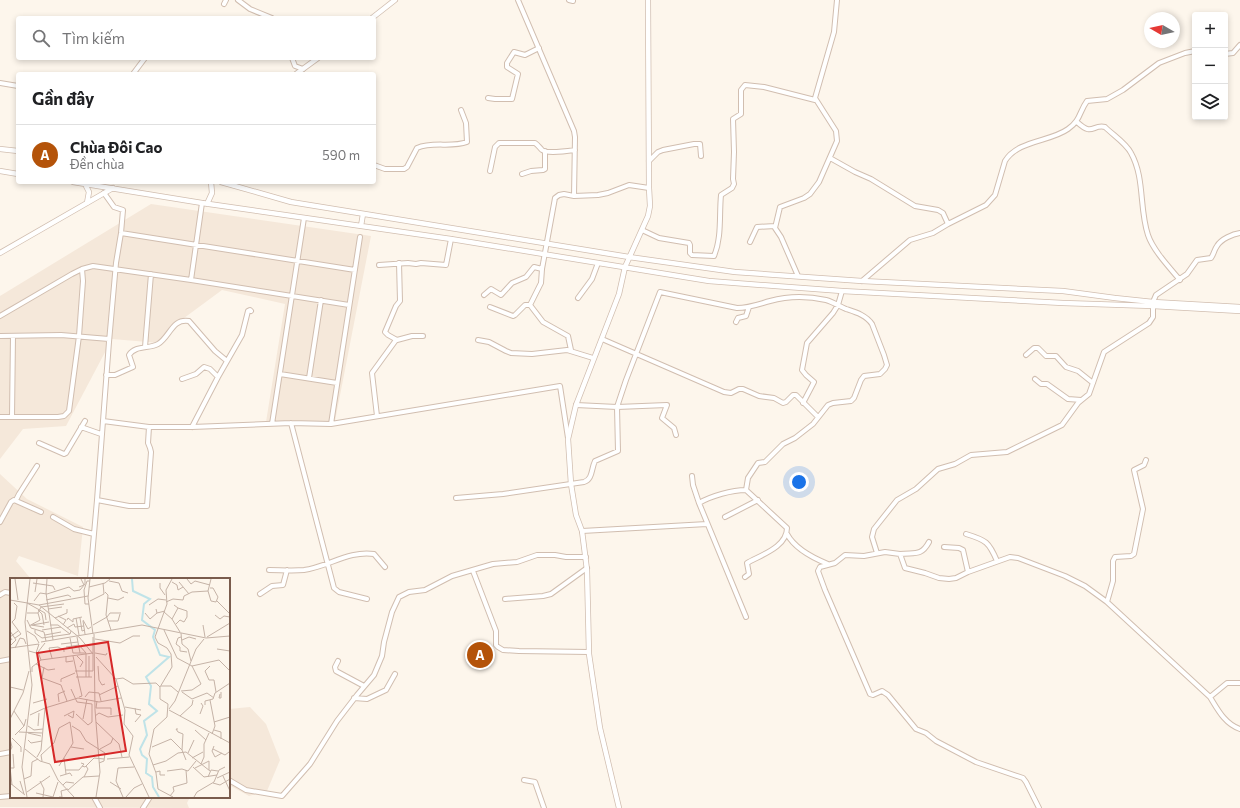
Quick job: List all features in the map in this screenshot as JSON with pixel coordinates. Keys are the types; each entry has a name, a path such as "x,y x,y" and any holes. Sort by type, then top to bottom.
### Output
{"street":[{"path":"238,0 250,9 267,16"},
{"path":"375,16 395,0"},
{"path":"518,0 575,137 574,196"},
{"path":"568,438 576,405 619,294 625,267 648,216 650,206 648,0"},
{"path":"815,100 815,95 834,32 837,0"},
{"path":"1228,54 1232,53 1240,45"},
{"path":"488,98 512,99 518,74 507,67 507,63 514,52 525,55 539,48"},
{"path":"862,281 905,244 915,238 933,233 986,205 991,200 997,188 1006,161 1012,154 1028,145 1062,132 1077,122 1087,101 1107,99 1123,90 1159,63 1192,52"},
{"path":"134,72 144,60"},
{"path":"293,60 296,66 303,69"},
{"path":"299,72 315,60"},
{"path":"0,83 16,86"},
{"path":"642,230 659,238 689,243 690,253 692,255 714,256 718,243 722,195 732,188 734,184 733,119 741,114 742,88 745,85 764,87 815,100 826,115 837,135 837,141 819,182 810,194 804,198 779,208 775,226 798,276"},
{"path":"376,166 385,169 404,169 407,167 417,148 435,144 466,142 466,123 460,110"},
{"path":"1077,122 1085,128 1091,130 1102,126 1105,127 1131,153 1138,169 1143,212 1148,234 1165,262 1180,280"},
{"path":"490,171 495,147 498,143 535,143 545,151 575,150"},
{"path":"649,161 658,152 663,150 694,144 700,144 701,156"},
{"path":"0,149 16,151"},
{"path":"522,174 545,169 545,151"},
{"path":"830,158 871,179 915,206 938,210 943,213 948,224"},
{"path":"0,171 16,174"},
{"path":"87,203 89,192 86,184 204,203 451,239 709,281 842,291 1063,303 1240,307"},
{"path":"191,280 204,203 212,193 211,184"},
{"path":"228,184 291,202 629,257 735,272 862,281 1063,291 1153,304 1240,311"},
{"path":"490,307 513,316 525,306 530,305 541,283 542,269 555,198 559,195 598,195 608,193 628,185 649,188"},
{"path":"0,253 113,188"},
{"path":"90,578 109,339 123,210 114,207 104,192"},
{"path":"361,226 363,214"},
{"path":"272,424 304,218"},
{"path":"750,242 758,227 775,226"},
{"path":"121,233 354,270"},
{"path":"877,553 872,538 874,529 897,500 916,489 941,468 955,464 971,455 1006,452 1059,427 1078,403 1089,394 1104,352 1109,347 1131,336 1149,323 1154,317 1153,304 1156,295 1180,280 1189,272 1197,260 1211,258 1220,242 1240,233"},
{"path":"331,424 360,237"},
{"path":"379,265 422,263 441,266 446,265 451,239"},
{"path":"396,340 385,332 396,306 400,301 398,263"},
{"path":"578,298 592,279 598,263"},
{"path":"0,316 82,269 93,266 349,305"},
{"path":"484,295 491,289 502,295 512,283 526,277 534,267 542,269"},
{"path":"0,418 58,416 67,414 71,406 74,368 79,336 83,281 82,269"},
{"path":"145,347 151,274"},
{"path":"804,403 814,382 802,370 807,343 828,320 838,305 842,291"},
{"path":"456,498 503,494 589,480 595,461 618,451 617,407 660,292 727,306 749,308 780,299 802,297 827,300 856,312 871,322 883,352 886,367 880,374 862,378 854,398 851,400 830,404 795,438 782,444 766,461 758,462 748,478 746,490"},
{"path":"309,378 322,300"},
{"path":"530,305 543,322 568,336 571,350"},
{"path":"736,322 738,318 746,316 749,308"},
{"path":"192,427 242,335 248,312 250,310 251,311"},
{"path":"106,375 114,375 132,367 130,354 136,350 160,343 173,327 180,321 184,320 189,321 215,351 227,361"},
{"path":"0,336 79,336 109,339"},
{"path":"12,417 13,336"},
{"path":"377,416 372,373 396,340 412,336 423,336"},
{"path":"602,339 724,392 731,393 739,389 759,396 774,398 783,403 795,395 818,417"},
{"path":"478,340 489,342 511,353 532,354 571,350 593,358"},
{"path":"1026,355 1034,348 1038,348 1046,356 1058,357 1066,367 1078,371 1093,383"},
{"path":"182,379 196,374 204,367 210,369 218,377"},
{"path":"280,374 337,383"},
{"path":"1035,379 1041,384 1047,384 1068,399 1082,400"},
{"path":"102,421 149,428 291,423 331,424 560,386 568,438 571,484 576,515 582,531 586,557 589,652 600,728 619,808"},
{"path":"576,405 617,407 666,405 662,418 674,428 676,434"},
{"path":"39,443 64,454 85,421"},
{"path":"291,423 334,588 336,590 367,599"},
{"path":"81,427 101,434"},
{"path":"97,500 129,506 147,506 151,452 148,443 149,428"},
{"path":"1107,602 1113,581 1114,559 1117,556 1131,556 1134,554 1143,509 1134,470 1144,465 1146,460"},
{"path":"0,522 12,502 16,500 37,466"},
{"path":"692,476 693,485 699,504 746,617"},
{"path":"746,490 786,526 787,534 794,544 811,557 828,564"},
{"path":"699,504 714,496 746,490"},
{"path":"16,500 41,512"},
{"path":"725,518 758,500"},
{"path":"53,517 74,529 94,534"},
{"path":"582,531 707,524"},
{"path":"745,577 749,574 747,563 775,547 787,534"},
{"path":"966,534 978,538 988,544 997,561"},
{"path":"928,542 925,549 920,552 900,554 888,552 864,556 845,554 838,562 820,567 818,571 870,694 872,695 882,691 888,694 916,729 926,733 936,741 976,762 1023,778 1039,808"},
{"path":"944,547 959,548 963,550 968,572"},
{"path":"269,570 304,570 360,554 371,554 377,556 385,567"},
{"path":"900,554 905,568 939,578 953,579 997,561 1014,557 1061,574 1081,584 1107,602 1210,697 1220,713 1230,724 1240,729"},
{"path":"230,781 246,790 283,796 310,764 337,721 364,686 372,679 378,669 382,656 386,631 399,597 408,592 425,590 452,576 493,564 517,562 537,555 586,557"},
{"path":"505,599 551,594 587,568"},
{"path":"260,594 272,586 283,585 287,570"},
{"path":"473,571 496,631 496,645 498,647 503,650 519,651 589,652"},
{"path":"0,595 5,592 10,593"},
{"path":"0,661 10,659"},
{"path":"338,661 335,667 336,671 364,686"},
{"path":"354,698 367,699 386,690 395,674"},
{"path":"1210,697 1227,683 1240,684"},
{"path":"0,754 10,752"},
{"path":"524,780 535,782 544,808"},
{"path":"0,797 10,796"},
{"path":"95,798 100,808"},
{"path":"143,808 149,798"}],"shaded area":[{"path":"151,204 371,236 335,421 266,422 285,304 222,290 180,321 178,320 160,343 112,339 66,426 23,429 0,459 0,296"},
{"path":"0,474 27,499 83,527 78,576 19,556 16,561 30,578 10,578 10,798 190,798 187,803 189,808 0,807"},
{"path":"250,707 266,724 280,760 267,791 249,796 230,786 230,709"}],"place":[{"name":"Chùa Đôi Cao","path":"480,655"}]}
